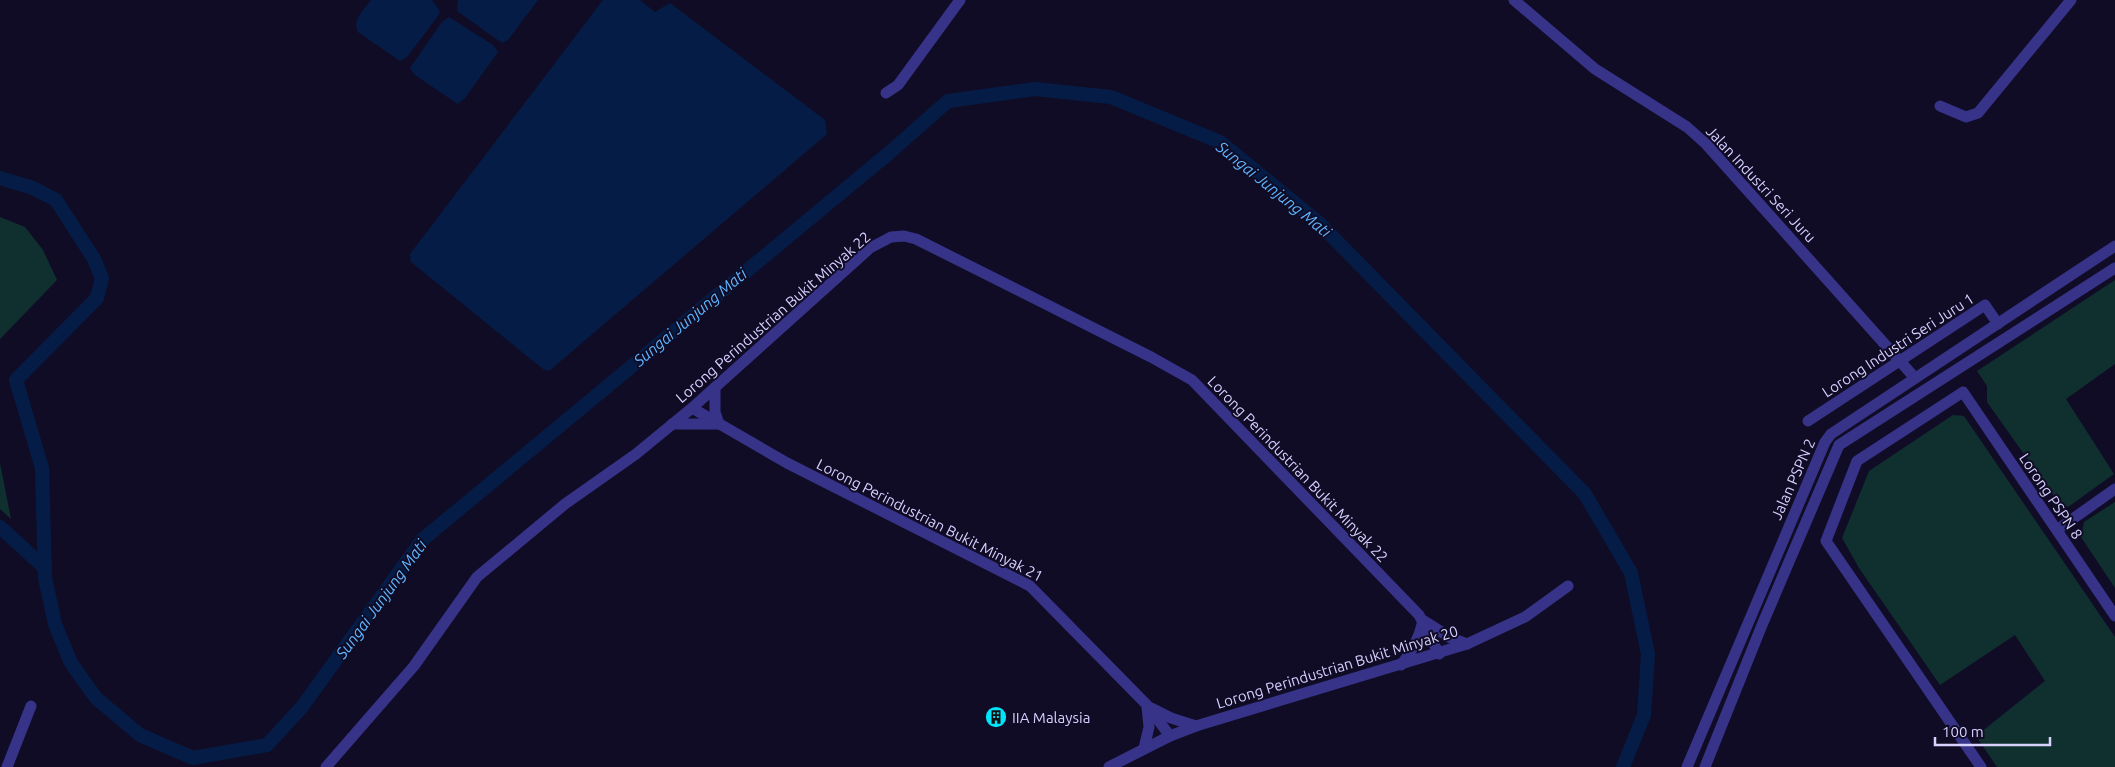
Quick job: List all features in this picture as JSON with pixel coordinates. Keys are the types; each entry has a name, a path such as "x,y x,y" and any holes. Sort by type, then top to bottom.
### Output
{"street":[{"path":"886,93 898,85 960,0"},
{"name":"Jalan Industri Seri Juru","path":"1514,0 1595,69 1686,127 1706,144 1915,378"},
{"path":"1940,106 1966,117 1978,113 2071,0"},
{"name":"Lorong Perindustrian Bukit Minyak 22","path":"326,767 414,666 477,577 565,504 636,454 692,408 870,248 891,238 904,236 916,239 1151,357 1192,380 1423,621 1439,654"},
{"name":"Jalan PSPN 2","path":"1691,766 1825,442 1831,434 2115,246"},
{"name":"Jalan PSPN 2","path":"1705,767 1762,625 1840,445 2115,268"},
{"name":"Lorong Industri Seri Juru 1","path":"1808,421 1985,305 1998,324"},
{"path":"672,424 719,424 715,412 715,388"},
{"name":"Lorong PSPN 8","path":"1981,767 1826,541 1857,461 1963,392 2115,616"},
{"name":"Lorong Perindustrian Bukit Minyak 21","path":"692,408 787,463 1030,586 1147,706 1170,736"},
{"path":"2056,530 2115,490"},
{"name":"Lorong Perindustrian Bukit Minyak 20","path":"1110,767 1144,748 1196,726 1467,644 1525,617 1568,586"},
{"path":"1401,665 1413,650 1420,636 1423,621 1467,644"},
{"path":"6,767 31,706"},
{"path":"1147,706 1170,718 1196,726"},
{"path":"1144,748 1150,727 1147,706"}],"green space":[{"path":"0,217 25,227 43,250 57,280 0,339"},
{"path":"2115,280 2115,364 2066,399 2114,474 2068,507 2058,502 1987,402 1987,386 1977,371"},
{"path":"1953,415 1964,416 2115,637 2115,767 1997,767 1976,736 2045,681 2015,635 1940,685 1859,568 1842,538 1869,471"},
{"path":"0,463 11,519 0,509"},
{"path":"2115,502 2115,588 2081,537 2084,522"}],"water":[{"path":"371,0 432,0 440,11 407,57 400,61 358,32 358,19"},
{"path":"458,0 538,0 508,40 502,43 457,11"},
{"path":"603,0 640,0 655,12 670,3 825,120 827,134 549,371 543,369 411,262 410,254"},
{"path":"449,17 493,45 498,52 465,98 458,104 415,75 410,68 442,22"}],"waterway":[{"name":"Sungai Junjung Mati","path":"0,178 33,188 56,200 94,259 102,278 97,298 16,380 42,468 45,578 55,624 71,663 96,698 140,735 193,758 267,745 302,707 422,540 889,153 948,101 1035,89 1111,97 1220,142 1319,223 1585,494 1631,573 1648,654 1644,715 1623,767"},
{"path":"0,527 45,568"}],"place":[{"name":"IIA Malaysia","path":"996,717"}]}
